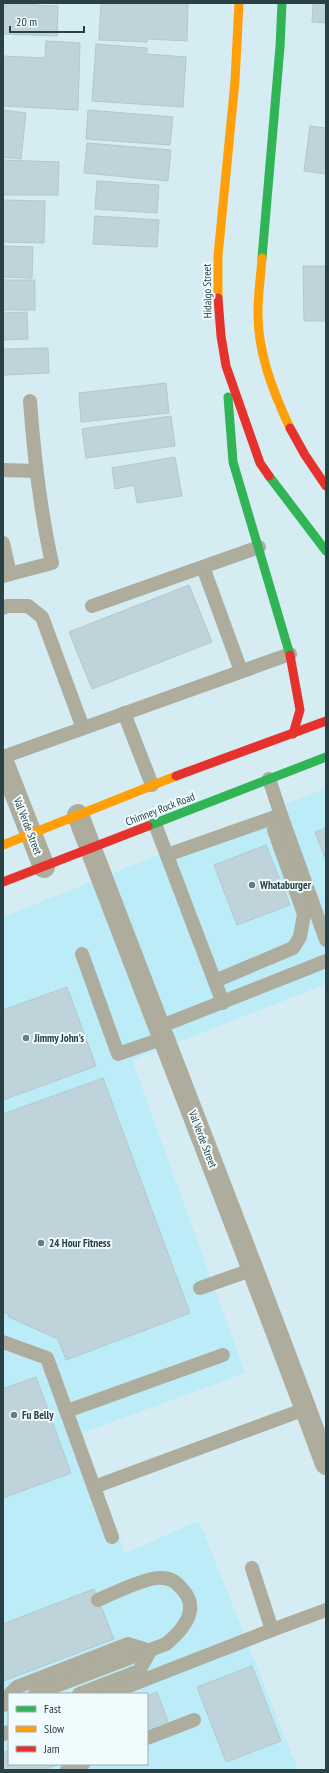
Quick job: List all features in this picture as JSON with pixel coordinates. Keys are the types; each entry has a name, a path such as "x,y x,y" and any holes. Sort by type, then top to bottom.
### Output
{"street":[{"name":"Hidalgo Street","path":"239,3 235,81 218,256 218,294 221,336 226,366 260,463 326,551"},
{"path":"282,3 280,47 260,280 258,311 260,342 267,369 283,412 298,443 326,486"},
{"path":"226,366 233,462 290,654 300,710 293,734"},
{"path":"3,845 152,785 326,722"},
{"name":"Chimney Rock Road","path":"3,882 326,757"},
{"name":"Val Verde Street","path":"3,762 44,867"},
{"name":"Val Verde Street","path":"78,815 254,1269 326,1464"}],"lane":[{"path":"3,542 6,575 52,563 43,525 36,471 30,401"},
{"path":"3,470 36,471"},
{"path":"92,606 258,547"},
{"path":"203,567 241,671"},
{"path":"3,608 7,606 28,606 42,617 83,728"},
{"path":"3,757 290,654"},
{"path":"124,714 152,785"},
{"path":"269,779 326,940"},
{"path":"167,854 281,815"},
{"path":"215,981 293,948 300,937 304,914 274,830 281,815"},
{"path":"155,824 223,1003"},
{"path":"82,954 118,1054 223,1003 326,961"},
{"path":"200,1288 254,1269"},
{"path":"3,1342 47,1358 112,1537"},
{"path":"66,1411 223,1355"},
{"path":"94,1487 305,1409"},
{"path":"252,1568 272,1630"},
{"path":"39,1693 166,1644 178,1634 186,1623 192,1609 187,1593 175,1581 160,1577 98,1600"},
{"path":"111,1693 326,1610"},
{"path":"10,1693 17,1687 128,1644 150,1651"},
{"path":"82,1693 139,1671 150,1651"},
{"path":"148,1738 194,1720"},
{"path":"67,1770 80,1765"}],"shaded area":[{"path":"326,788 326,984 132,1060 245,1373 82,1433 125,1553 199,1521 298,1770 3,1770 3,917"}],"building":[{"path":"3,3 34,3 34,5 58,6 57,36 3,34"},
{"path":"101,3 188,3 187,41 148,39 147,42 99,40"},
{"path":"313,3 326,3 326,23 312,22"},
{"path":"46,41 80,43 78,110 3,106 3,56 45,58"},
{"path":"96,44 147,48 147,54 186,57 183,107 92,101"},
{"path":"3,110 26,113 21,159 3,157"},
{"path":"88,110 173,117 170,145 86,139"},
{"path":"310,126 326,128 326,174 304,171"},
{"path":"87,143 171,150 168,181 84,173"},
{"path":"3,160 59,162 58,195 3,195"},
{"path":"97,181 159,185 157,213 95,209"},
{"path":"3,200 45,201 44,243 3,242"},
{"path":"95,216 159,220 157,247 93,244"},
{"path":"3,246 33,247 32,278 3,277"},
{"path":"303,266 326,266 326,321 304,321"},
{"path":"3,280 35,280 35,310 3,310"},
{"path":"27,312 28,339 3,340 3,313"},
{"path":"48,348 49,373 3,375 3,349"},
{"path":"166,383 169,413 81,422 79,393"},
{"path":"171,416 175,446 86,458 82,429"},
{"path":"175,457 182,496 137,503 134,485 115,489 112,468"},
{"path":"189,585 212,642 92,689 69,632"},
{"path":"326,828 326,861 315,832"},
{"name":"Whataburger","path":"266,845 290,905 237,925 214,865"},
{"path":"67,987 96,1066 3,1100 3,1010"},
{"path":"103,1078 190,1313 66,1360 58,1339 9,1317 7,1312 3,1314 3,1114"},
{"path":"36,1377 71,1473 3,1498 3,1389"},
{"path":"94,1589 114,1639 3,1681 3,1624"},
{"path":"252,1666 281,1741 226,1762 197,1687"},
{"path":"157,1692 168,1721 148,1729 148,1696"},
{"path":"8,1750 8,1765 56,1765 44,1770 3,1770 3,1753"}],"traffic: fast":[{"path":"262,258 280,47 282,3"},
{"path":"228,397 233,462 290,655"},
{"path":"269,476 326,551"},
{"path":"148,826 326,757"}],"traffic: slow":[{"path":"218,298 218,256 235,81 239,3"},
{"path":"262,258 258,304 260,341 272,386 290,428"},
{"path":"3,845 176,776"}],"traffic: jam":[{"path":"218,298 221,336 226,366 260,463 269,476"},
{"path":"290,428 305,455 326,486"},
{"path":"290,655 300,710 293,734"},
{"path":"176,776 326,721"},
{"path":"3,882 148,826"}],"place":[{"name":"Whataburger","path":"252,885"},
{"name":"Jimmy John's","path":"26,1038"},
{"name":"24 Hour Fitness","path":"41,1243"},
{"name":"Fu Belly","path":"14,1415"}]}
